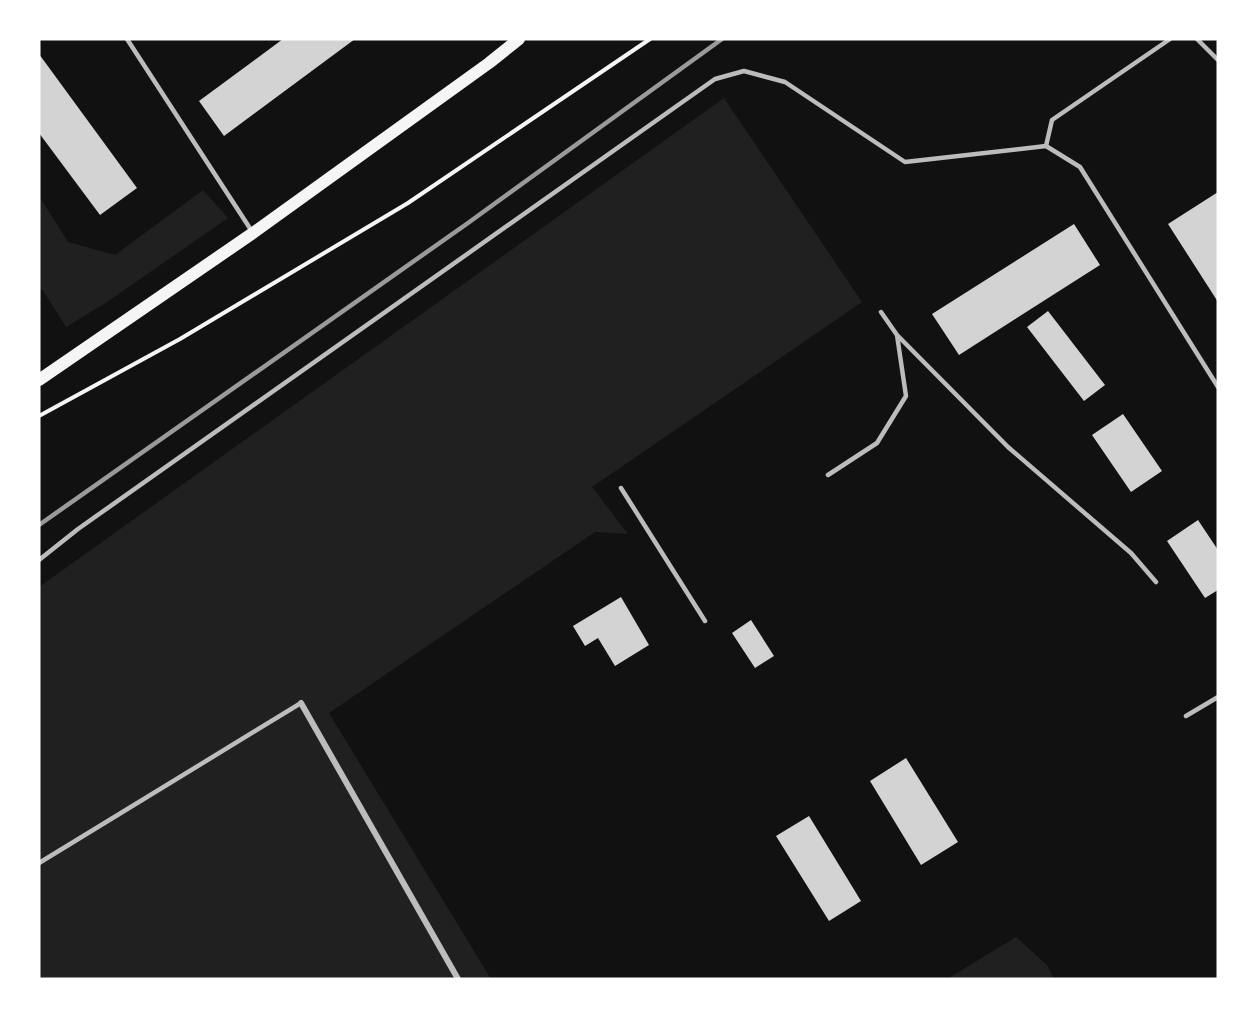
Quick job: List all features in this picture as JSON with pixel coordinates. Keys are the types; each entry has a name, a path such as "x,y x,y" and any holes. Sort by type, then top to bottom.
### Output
{"main road":[{"path":"39,380 253,232 480,70 519,39"}],"street":[{"path":"301,703 458,979"}],"lane":[{"path":"127,39 253,232"},
{"path":"1046,146 1052,120 1170,39"},
{"path":"1197,39 1218,60"},
{"path":"39,560 78,529 715,79 744,71 785,82 905,162 1046,146 1080,167 1218,387"},
{"path":"881,312 897,335 1008,447 1131,553 1156,582"},
{"path":"828,475 877,443 906,396 897,335"},
{"path":"621,488 705,621"},
{"path":"1186,716 1218,697"},
{"path":"39,864 301,703"}],"path":[{"path":"39,416 180,339 408,203 650,39"}],"shaded area":[{"path":"724,98 862,302 592,487 628,534 595,532 329,713 491,979 39,979 39,587"},
{"path":"203,190 228,218 107,302 66,327 42,289 39,291 39,196 68,242 115,255"},
{"path":"1016,937 1047,965 1054,979 947,979"}],"building":[{"path":"283,39 355,39 224,136 199,101"},
{"path":"39,54 137,188 100,215 39,133"},
{"path":"1218,192 1218,302 1168,224"},
{"path":"1074,224 1100,265 959,355 932,314"},
{"path":"1048,311 1105,385 1084,401 1027,327"},
{"path":"1123,414 1162,471 1131,492 1092,435"},
{"path":"1198,520 1218,550 1218,590 1205,598 1167,541"},
{"path":"621,597 649,645 615,666 598,638 585,646 573,626"},
{"path":"751,620 774,656 755,668 732,633"},
{"path":"906,758 958,842 921,865 870,781"},
{"path":"809,816 861,901 829,921 776,836"}],"railway":[{"path":"39,525 468,223 722,39"}]}
